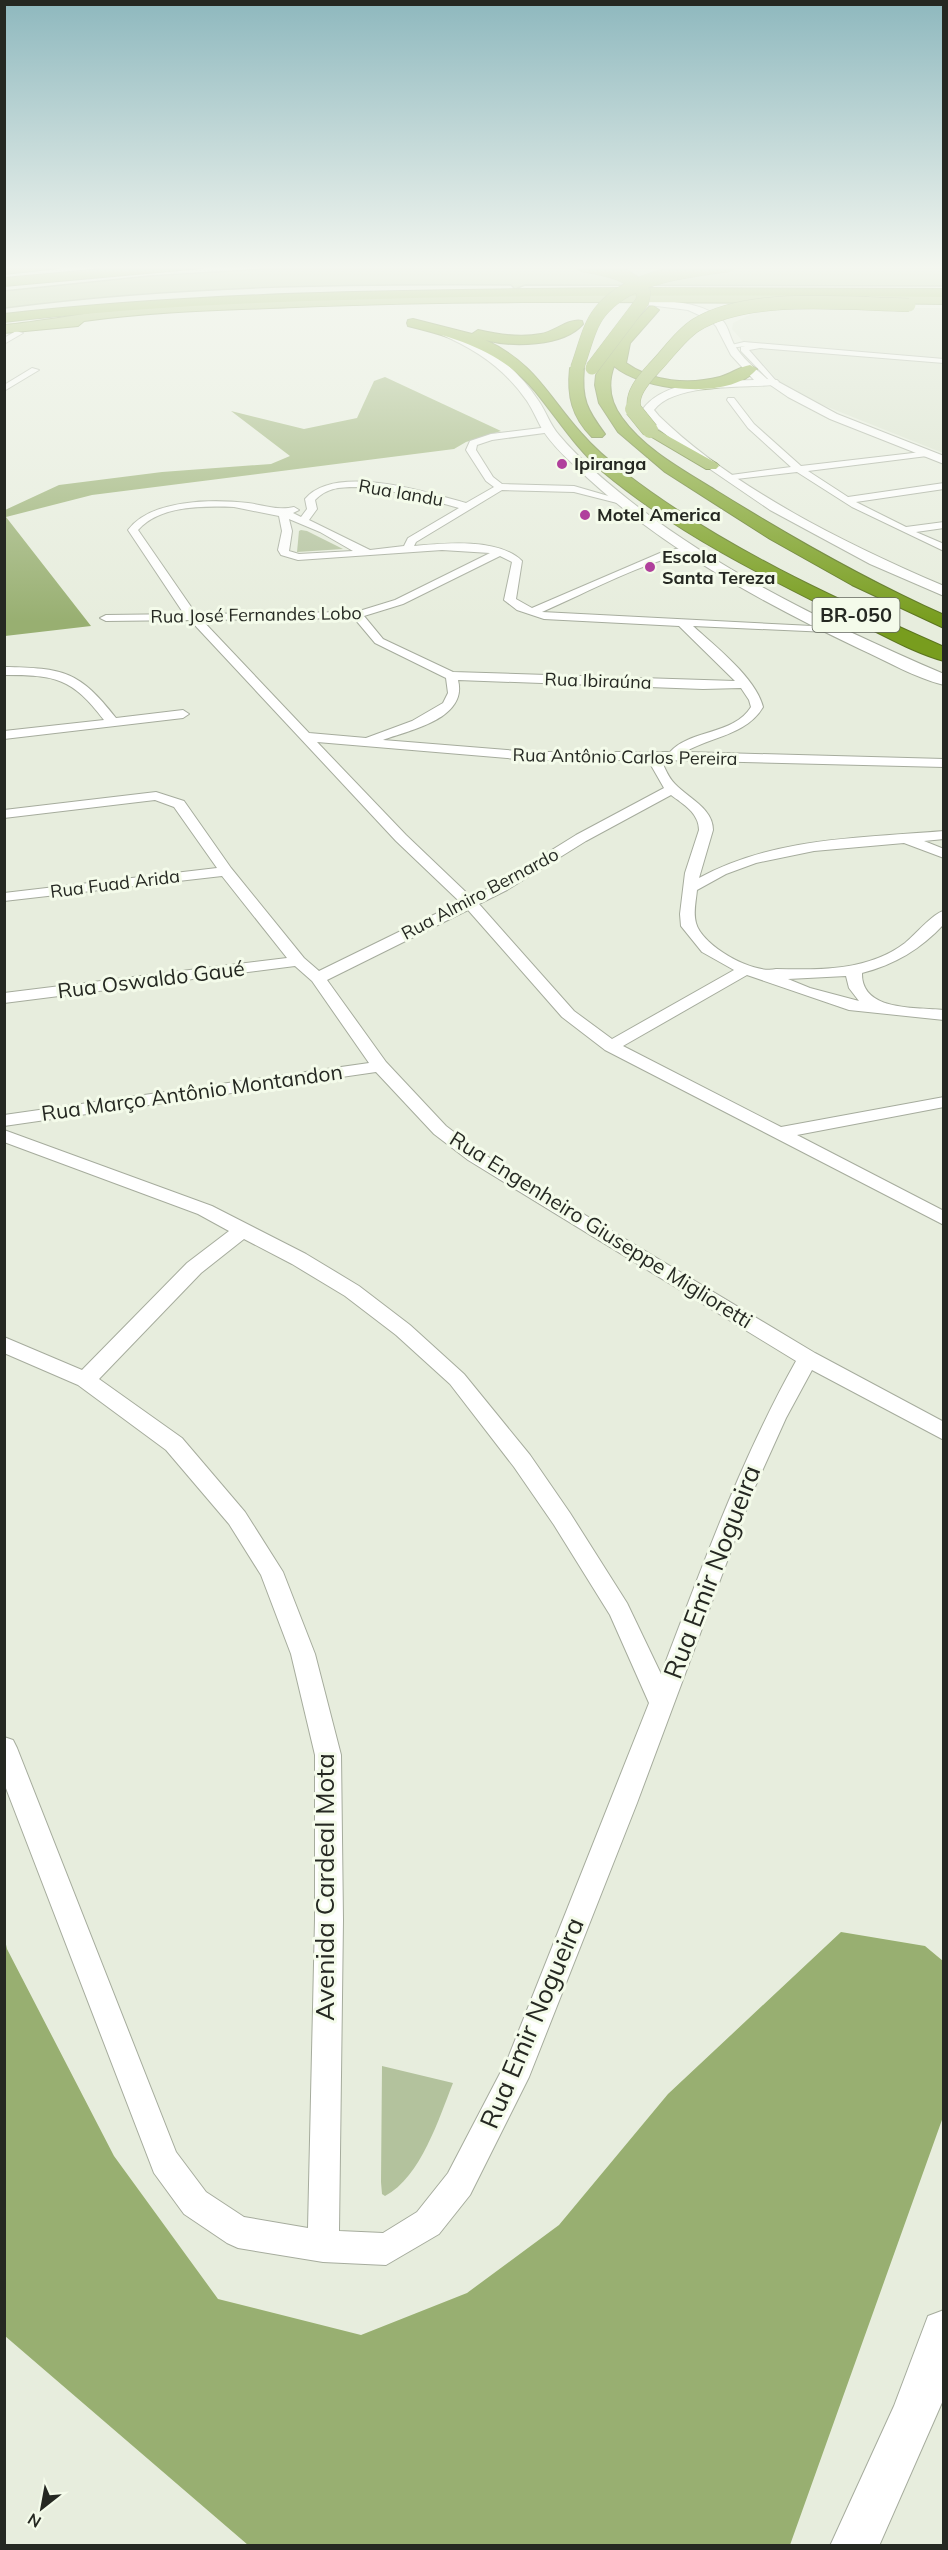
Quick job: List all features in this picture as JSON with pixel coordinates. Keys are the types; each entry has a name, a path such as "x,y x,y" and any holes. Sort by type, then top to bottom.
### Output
{"highway":[{"path":"536,384 562,418"},
{"path":"574,384 575,400 582,416 607,443"},
{"path":"587,384 596,417 604,428 642,459 723,517 787,555 886,608 944,635"},
{"path":"602,384 604,399 623,429 642,446 705,490 788,543 858,582 944,622"},
{"path":"640,384 635,392 633,409 650,430 711,466"},
{"path":"557,389 562,418"},
{"name":"BR-050","path":"562,418 577,438 600,460 669,511 787,580 839,607 944,655"},
{"path":"650,479 730,535 798,575 944,648"},
{"path":"669,511 678,525 737,566 820,612 944,669"},
{"path":"788,543 873,578 944,603"}],"main road":[{"path":"519,384 549,430 580,464 626,504 690,549 828,629 944,680"},
{"path":"758,384 677,391 661,396 649,406 650,414 711,466 802,524 944,592"},
{"path":"854,2546 914,2415 944,2332"}],"street":[{"path":"771,384 809,404 944,461"},
{"path":"731,400 755,430 799,470 903,531 944,548"},
{"path":"500,487 489,479 471,450 472,445 491,437 549,430"},
{"path":"731,478 927,453"},
{"name":"Rua Iandu","path":"306,522 312,509 311,496 315,491 328,486 346,484 390,488 466,507"},
{"path":"847,500 944,486"},
{"path":"411,549 412,540 500,487 574,489 626,504"},
{"path":"369,553 306,522 252,505 211,503 167,510 137,524 133,530 193,617 441,878 470,903 568,1014 610,1046 944,1219"},
{"path":"283,513 311,505"},
{"path":"283,513 286,529 283,550 291,556 473,548 512,556 518,561 510,600 532,612 566,617 684,624 828,629"},
{"path":"286,529 306,522"},
{"path":"903,531 944,525"},
{"path":"532,612 671,552 690,549"},
{"name":"Rua José Fernandes Lobo","path":"106,618 357,615 399,602 500,552"},
{"path":"324,756 429,717 450,703 455,692 451,676 379,641 357,615"},
{"path":"674,756 683,748 738,725 751,716 757,701 744,684 684,624"},
{"path":"4,671 39,672 79,684 113,723"},
{"name":"Rua Ibiraúna","path":"451,676 703,686 744,684"},
{"path":"4,735 183,714"},
{"name":"Rua Antônio Carlos Pereira","path":"306,737 530,756 674,756 944,763"},
{"path":"653,756 658,771 672,789 703,816 711,853"},
{"name":"Rua Almiro Bernardo","path":"318,978 502,887 638,806 672,789"},
{"name":"Rua Engenheiro Giuseppe Miglioretti","path":"4,814 156,796 179,804 226,871 298,961 318,978 380,1066 440,1130 474,1156 808,1358 944,1432"},
{"path":"692,887 746,860 834,842 944,835"},
{"path":"905,838 944,854"},
{"path":"746,860 711,853 696,858 687,914 697,939 707,949 745,970 849,1005 944,1015"},
{"name":"Rua Fuad Arida","path":"4,897 226,871"},
{"path":"762,974 811,975 854,971 898,955 919,941 944,915"},
{"name":"Rua Oswaldo Gaué","path":"4,998 298,961"},
{"path":"610,1046 745,970"},
{"path":"854,971 853,978 861,995 870,1003 886,1010"},
{"name":"Rua Março Antônio Montandon","path":"4,1121 380,1066"},
{"path":"779,1133 944,1102"},
{"path":"4,1135 204,1210 299,1259 376,1308 457,1379 522,1461 562,1519 619,1610 661,1702"},
{"path":"85,1380 194,1268 243,1230"},
{"name":"Avenida Cardeal Mota","path":"4,1344 85,1380 174,1444 237,1518 271,1572 303,1654 328,1755 329,1920 323,2246"},
{"name":"Rua Emir Nogueira","path":"4,1748 165,2162 195,2204 238,2232 323,2246 386,2249 428,2223 459,2184 519,2067 743,1489 775,1419 808,1358"}],"shaded area":[{"path":"373,384 400,384 501,431 466,442 454,449 92,495 6,517 91,626 5,636 5,510 59,485 162,472 271,464 290,456 231,411 304,429 357,418"},
{"path":"782,384 943,384 943,453 805,398"},
{"path":"301,530 307,531 343,549 297,552"},
{"path":"841,1932 925,1946 943,1961 943,2117 790,2545 248,2545 5,2336 5,1940 7,1949 114,2156 218,2299 361,2335 467,2293 559,2225 668,2094"},
{"path":"382,2066 453,2083 435,2129 419,2161 398,2187 385,2196 382,2194 381,2182"}],"place":[{"name":"Ipiranga","path":"562,464"},
{"name":"Motel America","path":"585,515"},
{"name":"Escola Santa Tereza","path":"650,567"}]}
